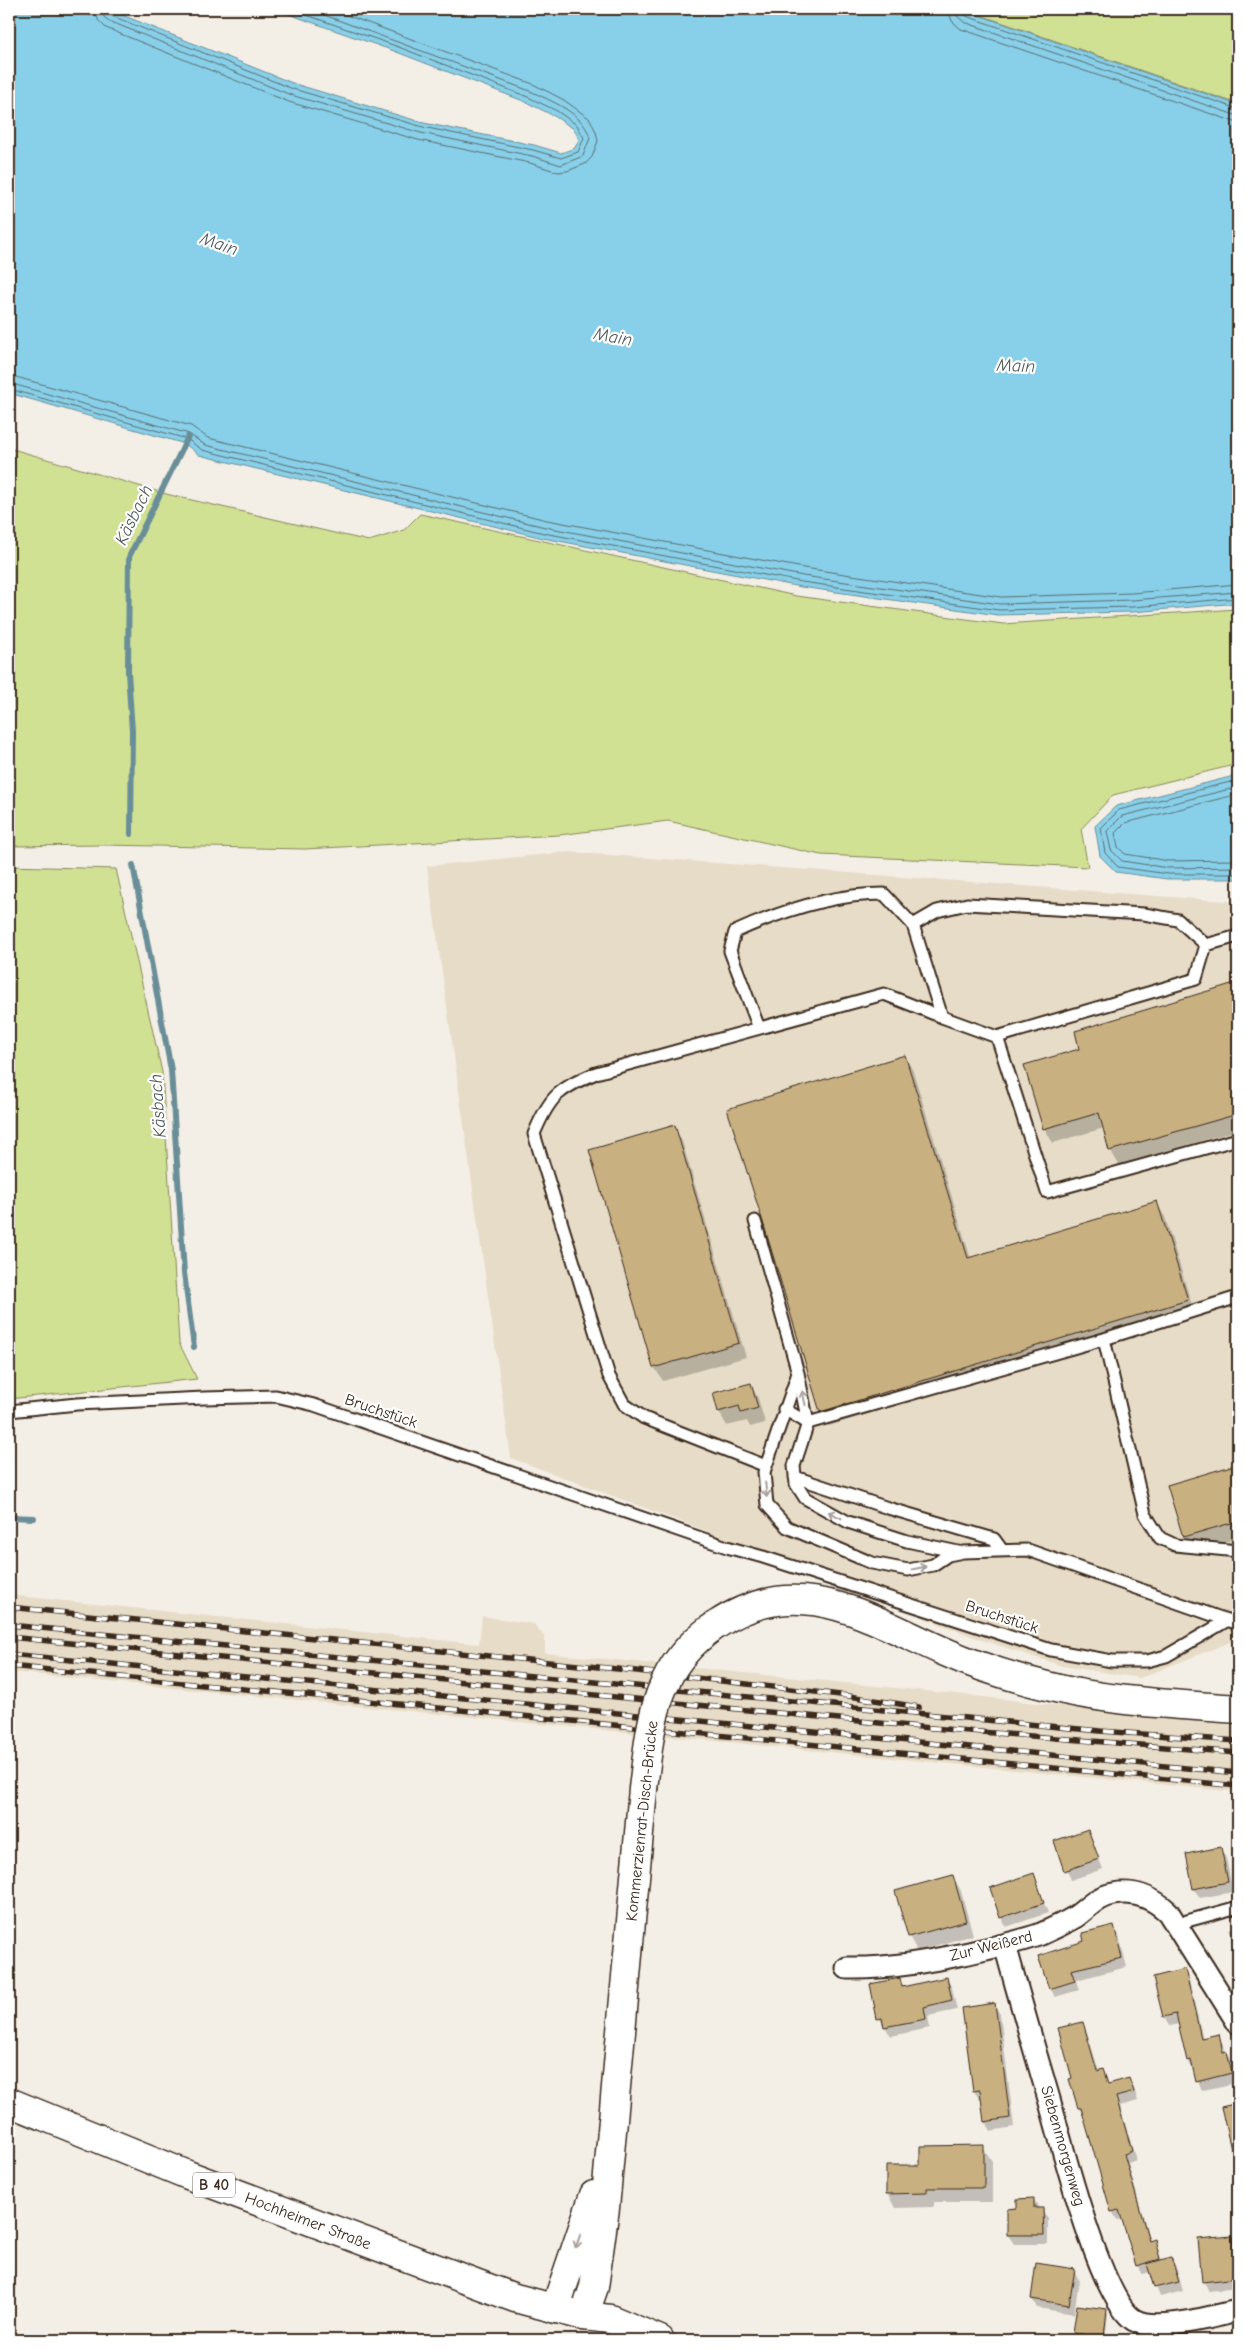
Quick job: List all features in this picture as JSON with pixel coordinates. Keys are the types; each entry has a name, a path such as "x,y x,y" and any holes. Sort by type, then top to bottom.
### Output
{"street":[{"name":"Kommerzienrat-Disch-Brücke","path":"584,2316 594,2287 609,2164 644,1789 653,1713 661,1690 673,1668 688,1648 716,1625 749,1608 773,1602 798,1600 823,1602 847,1607 970,1662 1048,1686 1092,1695 1238,1709"},
{"name":"Zur Weißerd","path":"847,1968 872,1968 925,1962 1005,1945 1042,1934 1074,1917 1098,1898 1129,1893 1158,1902 1168,1912 1232,2001 1238,2023"},
{"name":"Siebenmorgenweg","path":"1005,1945 1080,2206 1103,2271 1125,2312 1133,2320 1154,2333 1238,2311"},
{"name":"Hochheimer Straße","path":"9,2102 197,2178 506,2294 584,2316 610,2319 623,2331 660,2340"},
{"name":"Kommerzienrat-Disch-Brücke","path":"555,2309 590,2203 609,2164"}],"lane":[{"path":"759,1028 730,950 735,932 764,919 855,894 884,894 913,925 942,1017"},
{"path":"913,925 937,911 967,904 1144,914 1178,920 1206,945"},
{"path":"1206,945 1238,936"},
{"path":"766,1466 644,1418 624,1404 609,1376 534,1134 544,1108 571,1084 596,1072 884,994 997,1037 1196,979 1206,945"},
{"path":"997,1037 1047,1192 1238,1139"},
{"path":"755,1222 798,1373 808,1423 794,1466 796,1484 805,1498 848,1522 907,1541 963,1552"},
{"path":"784,1409 808,1423 1104,1339 1238,1297"},
{"path":"1104,1339 1145,1514 1160,1538 1175,1545 1238,1551"},
{"path":"798,1373 784,1409 764,1472 767,1505 787,1527 872,1564 908,1570 933,1565 948,1555 963,1552 1028,1550 1233,1622"},
{"name":"Bruchstück","path":"9,1411 77,1404 276,1396 314,1405 727,1547 763,1556 1052,1650 1112,1661 1147,1661 1166,1656 1185,1644 1233,1622"},
{"path":"795,1477 888,1508 994,1539 1002,1550"},
{"path":"1176,1924 1238,1907"}],"shaded area":[{"path":"569,852 1238,902 1238,1639 1140,1678 1062,1666 979,1639 895,1607 786,1572 704,1530 511,1458 427,866"},
{"path":"9,1595 479,1644 482,1616 534,1624 545,1638 545,1653 966,1695 1238,1726 1238,1792 9,1672"}],"green space":[{"path":"963,9 1238,9 1238,104"},
{"path":"9,448 170,495 369,541 404,530 420,514 796,596 1003,624 1238,609 1238,764 1113,795 1081,829 1088,867 821,855 668,821 559,835 305,849 105,845 9,846"},
{"path":"9,866 116,869 162,1072 179,1343 197,1379 9,1399"}],"water":[{"name":"Main","path":"9,9 107,9 295,84 424,123 534,145 561,153 575,148 579,139 574,129 554,116 526,102 394,51 274,9 961,9 1238,105 1238,603 1133,612 998,615 801,587 543,538 199,455 185,444 9,393"},
{"path":"1238,775 1238,879 1167,879 1116,872 1100,856 1095,826 1116,806"}],"building":[{"path":"1238,982 1238,1114 1109,1151 1099,1113 1043,1129 1024,1065 1079,1049 1075,1031"},
{"path":"905,1055 968,1258 1157,1201 1188,1300 820,1412 727,1109"},
{"path":"675,1125 739,1343 653,1368 589,1150"},
{"path":"751,1383 758,1408 741,1413 739,1406 718,1412 713,1393"},
{"path":"1238,1464 1238,1521 1183,1537 1167,1485"},
{"path":"1088,1829 1099,1859 1064,1871 1054,1841"},
{"path":"1221,1847 1228,1882 1193,1889 1186,1854"},
{"path":"1034,1873 1044,1903 1000,1918 990,1888"},
{"path":"953,1875 966,1921 908,1937 895,1891"},
{"path":"1114,1925 1122,1958 1071,1970 1075,1981 1049,1989 1038,1956 1084,1941 1082,1933"},
{"path":"1185,1969 1201,2038 1219,2034 1223,2053 1227,2052 1232,2073 1196,2082 1191,2060 1187,2061 1176,2014 1163,2017 1153,1977"},
{"path":"947,1977 952,2000 924,2007 926,2019 884,2027 882,2018 877,2019 870,1984 900,1978 902,1987"},
{"path":"995,2003 1010,2118 984,2122 980,2090 973,2091 962,2008"},
{"path":"1083,2022 1097,2071 1103,2069 1108,2084 1129,2078 1134,2092 1116,2097 1132,2151 1124,2154 1149,2241 1155,2239 1160,2259 1136,2266 1119,2210 1111,2212 1081,2108 1078,2108 1069,2079 1072,2078 1058,2028"},
{"path":"1238,2103 1238,2153 1232,2154 1221,2107"},
{"path":"984,2145 984,2188 927,2188 927,2193 886,2194 886,2165 920,2165 920,2146"},
{"path":"1034,2198 1034,2208 1043,2208 1044,2235 1007,2235 1007,2209 1017,2208 1017,2199"},
{"path":"1232,2236 1236,2278 1202,2282 1198,2239"},
{"path":"1171,2257 1179,2282 1154,2288 1147,2264"},
{"path":"1036,2263 1075,2269 1069,2305 1031,2299"},
{"path":"1077,2305 1107,2309 1104,2337 1073,2333"}],"waterway":[{"name":"Käsbach","path":"131,834 132,731 128,672 129,557 188,437"},
{"name":"Käsbach","path":"133,865 171,1070 184,1273 194,1347"},
{"path":"9,1517 34,1518"}],"railway":[{"path":"9,1607 637,1671 849,1696 919,1707"},
{"path":"9,1625 1100,1731 1238,1741"},
{"path":"9,1637 920,1727 1238,1753"},
{"path":"9,1654 1238,1773"},
{"path":"9,1666 1238,1786"}]}
